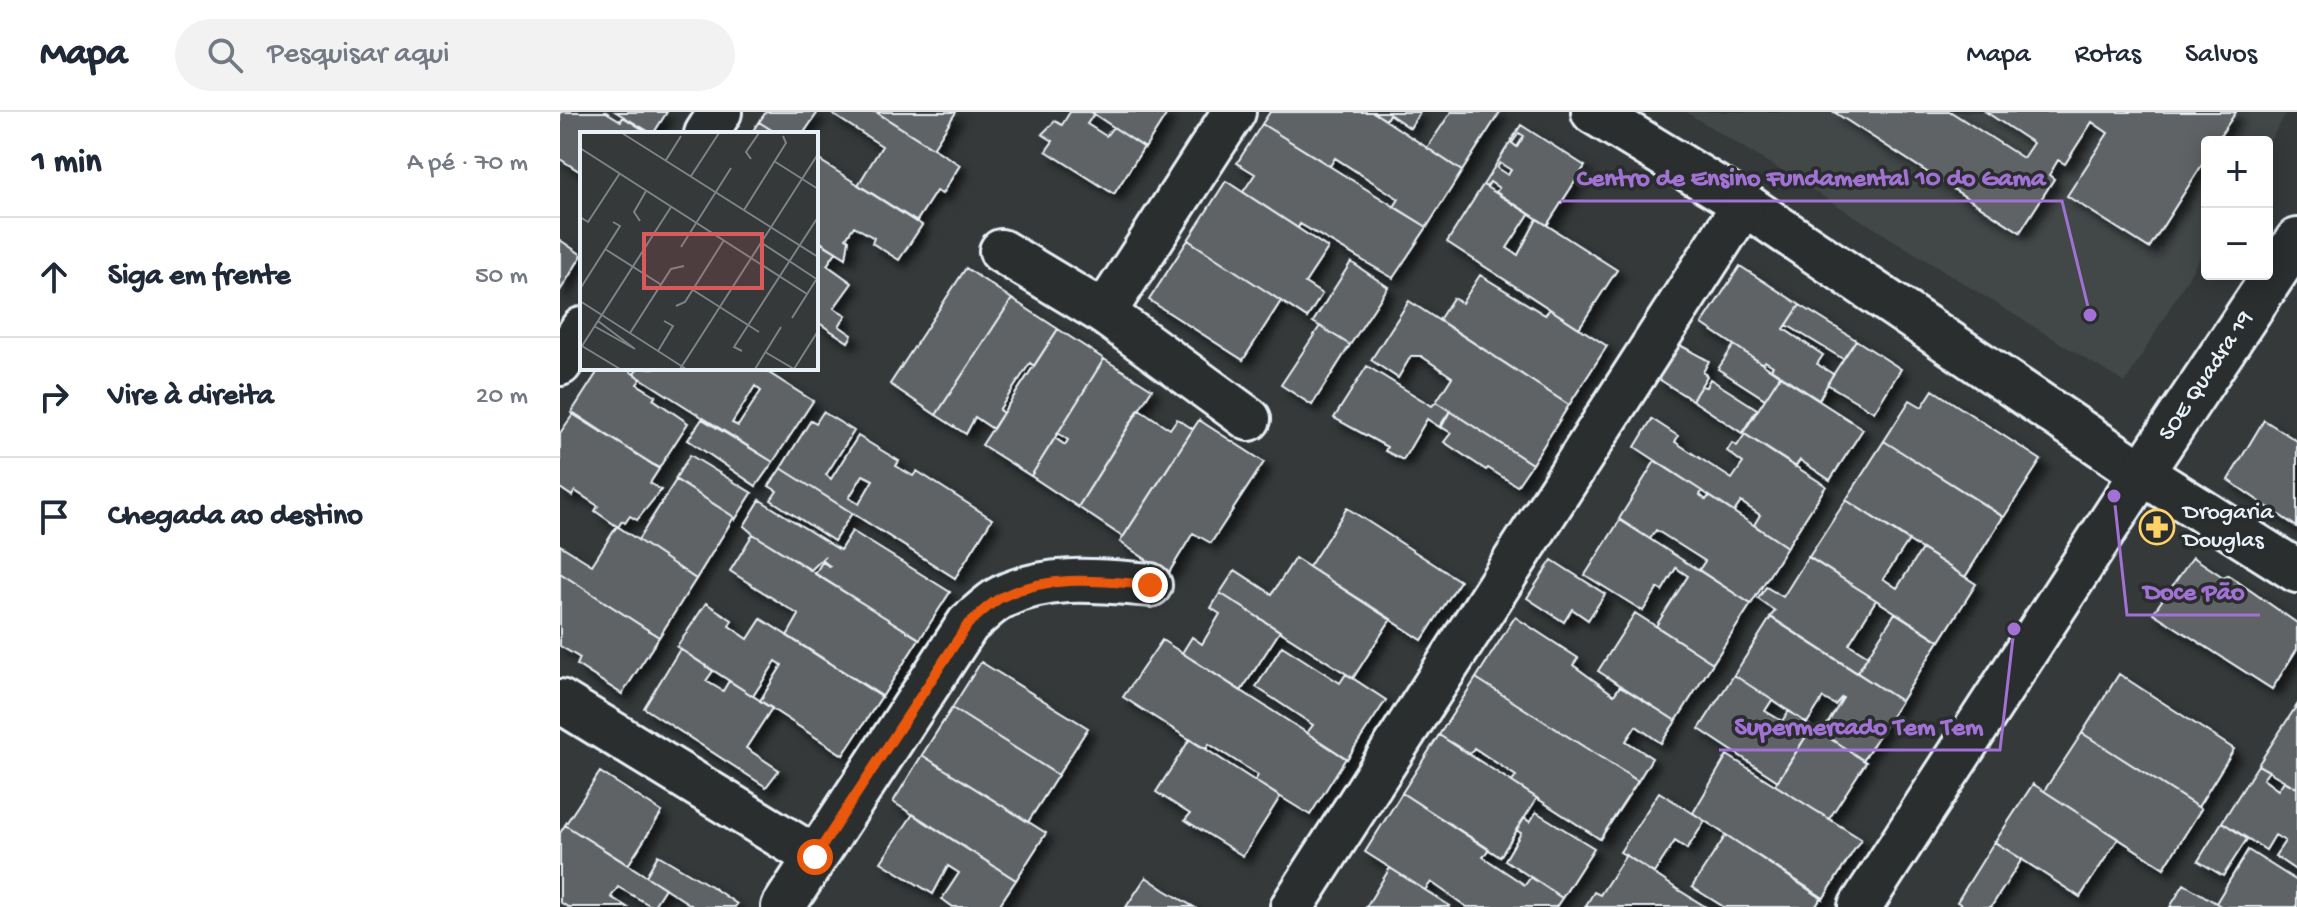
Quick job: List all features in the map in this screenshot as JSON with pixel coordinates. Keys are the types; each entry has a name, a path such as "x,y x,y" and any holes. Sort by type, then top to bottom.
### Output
{"street":[{"path":"707,132 720,112"},
{"path":"1104,313 1234,112"},
{"path":"1593,112 1744,204 2142,473 2297,571"},
{"path":"1292,907 1744,204"},
{"name":"SOE Quadra 19","path":"1860,907 2296,242"},
{"path":"1001,251 1104,313 1249,419"},
{"path":"560,364 580,332"},
{"path":"783,907 968,624 1000,597 1031,587 1082,580 1150,585"},
{"path":"560,701 815,857"}],"shaded area":[{"path":"1686,112 2287,112 2273,136 2201,136 2201,256 2125,383"}],"building":[{"path":"560,112 606,112 621,121 623,117 647,132 580,132 580,172 560,159"},
{"path":"616,112 667,112 654,132"},
{"path":"766,112 818,112 804,132 775,132 759,122"},
{"path":"829,112 876,112 960,165 942,194 936,191 916,222 858,185 882,146"},
{"path":"876,112 956,112 933,148"},
{"path":"1070,112 1091,112 1094,114 1087,124 1106,136 1113,127 1144,147 1114,194 1046,151 1053,141 1042,134 1055,121 1062,125"},
{"path":"1091,112 1168,112 1145,148"},
{"path":"1270,112 1373,112 1462,171 1427,227 1394,207 1399,199 1335,158 1330,166 1262,124"},
{"path":"1373,112 1420,112 1410,128 1389,114 1386,120"},
{"path":"1451,112 1500,112 1462,171 1427,148"},
{"path":"1834,112 1951,112 2023,158 2033,143 1986,112 2236,112 2220,136 2201,136 2201,166 2149,248 2067,196 2108,133 2092,122 2065,164 2058,160 2049,175 2054,179 2020,232"},
{"path":"759,121 775,132 752,132"},
{"path":"1262,124 1427,227 1393,278 1300,224 1298,228 1243,192 1255,174 1237,163"},
{"path":"1521,125 1585,166 1547,225 1496,192 1499,188 1490,182 1487,187 1483,185","holes":["1519,133 1524,136 1517,147 1512,143","1500,163 1511,170 1508,175 1497,168"]},
{"path":"818,159 922,225 899,260 872,243 874,238 854,226 846,238 849,240 846,258 818,240"},
{"path":"1226,181 1328,248 1305,283 1322,294 1307,318 1188,240"},
{"path":"1483,185 1529,214 1507,248 1518,255 1537,219 1617,270 1579,328 1447,242"},
{"path":"560,240 580,254 580,258 560,291"},
{"path":"1188,240 1281,301 1243,360 1149,300"},
{"path":"821,243 836,252 827,265 852,283 834,308 846,315 839,326 852,335 848,342 818,322 818,248"},
{"path":"1351,262 1388,287 1350,345 1313,322"},
{"path":"1740,266 1800,305 1784,329 1823,355 1817,364 1833,374 1819,400 1771,369 1773,366 1765,361 1763,364 1702,324"},
{"path":"966,268 1012,299 936,415 890,384"},
{"path":"1480,275 1545,315 1550,309 1607,346 1569,405 1439,320 1453,298 1462,303"},
{"path":"1012,299 1058,329 1034,366 1030,363 999,410 1003,413 993,429 975,417 966,434 936,415"},
{"path":"1409,301 1569,405 1532,464 1436,402 1452,377 1421,356 1411,356 1398,378 1371,360"},
{"path":"1800,305 1856,340 1843,359 1787,325"},
{"path":"1320,326 1350,345 1312,405 1281,385"},
{"path":"1058,329 1104,359 1031,476 982,445"},
{"path":"1856,340 1901,369 1874,412 1827,384"},
{"path":"1676,343 1709,361 1703,372 1707,376 1692,400 1657,378"},
{"path":"1734,345 1780,376 1765,399 1718,369"},
{"path":"1104,359 1152,389 1078,507 1031,476 1055,438 1065,445 1068,440 1058,433"},
{"path":"1367,366 1432,406 1436,402 1450,411 1441,428 1427,419 1403,460 1385,451 1387,447 1334,418"},
{"path":"599,370 628,370 641,379 637,384 656,396 653,399 688,423 659,468 571,413"},
{"path":"637,370 764,370 813,401 773,462 634,374","holes":["755,386 761,391 738,426 732,423"]},
{"path":"1780,376 1863,429 1830,480 1800,460 1795,467 1743,433"},
{"path":"1710,379 1757,409 1742,433 1692,400"},
{"path":"1933,390 2041,460 2004,517 1884,441 1910,400 1922,407"},
{"path":"1139,409 1170,429 1177,419 1193,429 1123,537 1078,507"},
{"path":"1450,411 1532,464 1517,486 1444,442 1451,433 1440,426"},
{"path":"823,412 854,431 826,475 831,479 858,436 899,461 896,466 913,476 917,471 992,519 955,578 781,468 811,420 816,423","holes":["863,475 873,480 859,504 849,498"]},
{"path":"574,413 659,469 650,483 661,490 637,520 630,516 618,527 595,511 598,506 575,491 572,496 560,488 560,433"},
{"path":"702,419 773,462 756,486 688,440"},
{"path":"1652,419 1678,436 1675,442 1732,479 1743,463 1727,451 1732,443 1737,446 1745,434 1826,486 1787,547 1754,525 1760,515 1741,502 1734,512 1635,447"},
{"path":"1199,420 1264,462 1211,543 1193,533 1168,574 1120,542"},
{"path":"2264,420 2297,441 2297,527 2228,480"},
{"path":"1884,441 2003,517 1965,577 1846,500"},
{"path":"690,455 752,493 735,520 675,479"},
{"path":"1655,461 1702,491 1700,495 1706,500 1709,496 1787,547 1751,604 1699,570 1705,561 1656,530 1650,539 1619,519"},
{"path":"781,468 852,513 834,541 771,500 777,491 769,486"},
{"path":"676,480 734,517 696,579 638,540"},
{"path":"760,500 840,550 852,531 950,592 920,639 815,574 822,562 831,567 822,560 825,556 811,570 753,534 744,526"},
{"path":"1846,500 1909,540 1883,579 1897,588 1922,549 1976,584 1940,641 1809,557"},
{"path":"1347,508 1460,581 1422,640 1309,567"},
{"path":"1620,520 1751,604 1713,663 1656,626 1688,576 1676,568 1662,591 1658,588 1643,611 1585,575"},
{"path":"617,526 696,579 659,637 560,573 560,545 592,565"},
{"path":"753,534 919,639 882,697 787,636 799,615 730,571"},
{"path":"1808,557 1876,600 1849,644 1868,656 1857,673 1770,617 1775,611 1758,599 1766,587 1783,597"},
{"path":"2193,557 2223,577 2228,575 2297,623 2297,649 2272,689 2153,613"},
{"path":"1295,558 1391,619 1353,678 1220,593 1235,570 1272,594"},
{"path":"1552,560 1605,594 1588,620 1572,609 1564,622 1527,598"},
{"path":"560,573 659,637 622,694 577,665 580,658 560,646"},
{"path":"1220,593 1280,631 1241,691 1182,653 1192,637 1202,644 1220,614 1211,608"},
{"path":"706,603 732,620 729,626 748,639 761,619 882,696 843,755 760,701 782,665 776,661 753,696 677,647"},
{"path":"1635,613 1713,663 1676,721 1598,671"},
{"path":"1895,613 1939,641 1901,701 1857,673"},
{"path":"1515,617 1578,658 1573,665 1614,695 1620,686 1676,721 1661,743 1636,726 1626,741 1652,758 1638,781 1476,678"},
{"path":"1771,617 1901,701 1863,760 1822,733 1842,697 1835,705 1823,698 1807,723 1734,675"},
{"path":"1162,640 1346,758 1310,815 1255,781 1258,775 1209,744 1207,748 1200,746 1123,697"},
{"path":"1282,646 1340,683 1346,674 1386,700 1347,759 1307,733 1313,725 1256,687"},
{"path":"680,649 713,671 706,681 723,691 729,681 772,708 746,748 779,770 766,787 644,708"},
{"path":"981,662 1088,728 1058,775 952,708"},
{"path":"2119,674 2234,749 2198,807 2082,733"},
{"path":"1734,675 1772,700 1765,711 1782,721 1789,711 1812,727 1778,781 1699,729"},
{"path":"1476,678 1638,781 1600,839 1512,782 1516,776 1474,748 1470,754 1439,735"},
{"path":"2297,705 2297,788 2258,765"},
{"path":"952,708 1058,775 1028,822 922,755"},
{"path":"1812,727 1866,762 1829,819 1775,785"},
{"path":"2082,733 2201,809 2164,868 2044,791"},
{"path":"1439,735 1537,798 1500,857 1402,793"},
{"path":"1190,739 1280,797 1243,856 1185,820 1190,814 1156,792"},
{"path":"922,755 1046,833 1016,880 893,802"},
{"path":"1727,755 1861,839 1823,899 1693,813"},
{"path":"2258,765 2269,771 2263,779 2278,790 2284,781 2297,788 2297,871 2275,856 2285,841 2275,835 2266,850 2222,822"},
{"path":"600,772 662,812 628,865 565,825"},
{"path":"2033,784 2118,839 2080,897 1995,842"},
{"path":"1659,792 1705,821 1687,849 1675,841 1654,873 1620,852"},
{"path":"1402,793 1489,849 1483,857 1525,885 1531,877 1562,898 1556,907 1467,907 1431,882 1425,890 1365,852"},
{"path":"1536,812 1594,848 1562,898 1505,860 1521,833 1516,830 1524,818 1530,822"},
{"path":"913,814 1016,880 998,907 953,907 942,899 959,873 948,866 933,894 881,862"},
{"path":"2222,822 2247,839 2223,876 2198,861"},
{"path":"565,825 665,888 653,907 618,887 611,897 627,907 568,907 560,902 560,833"},
{"path":"1726,835 1822,897 1815,907 1724,907 1692,887"},
{"path":"1994,842 2022,859 1991,907 1966,907 1957,902"},
{"path":"2248,850 2297,881 2297,907 2222,907 2216,903"},
{"path":"658,855 737,904 735,907 694,907 646,876"},
{"path":"1626,855 1706,907 1585,907 1594,892 1600,895"},
{"path":"1390,868 1450,906 1366,907"},
{"path":"1146,877 1165,890 1194,907 1126,907"},
{"path":"2184,884 2216,903 2222,907 2170,907"}],"place":[{"name":"Centro de Ensino Fundamental 10 do Gama","path":"2090,315"},
{"name":"Doce Pão","path":"2114,496"},
{"name":"Drogaria Douglas","path":"2157,527"},
{"name":"Supermercado Tem Tem","path":"2014,629"}],"route":[{"path":"815,857 968,624 1000,597 1031,587 1082,580 1150,585"}]}
